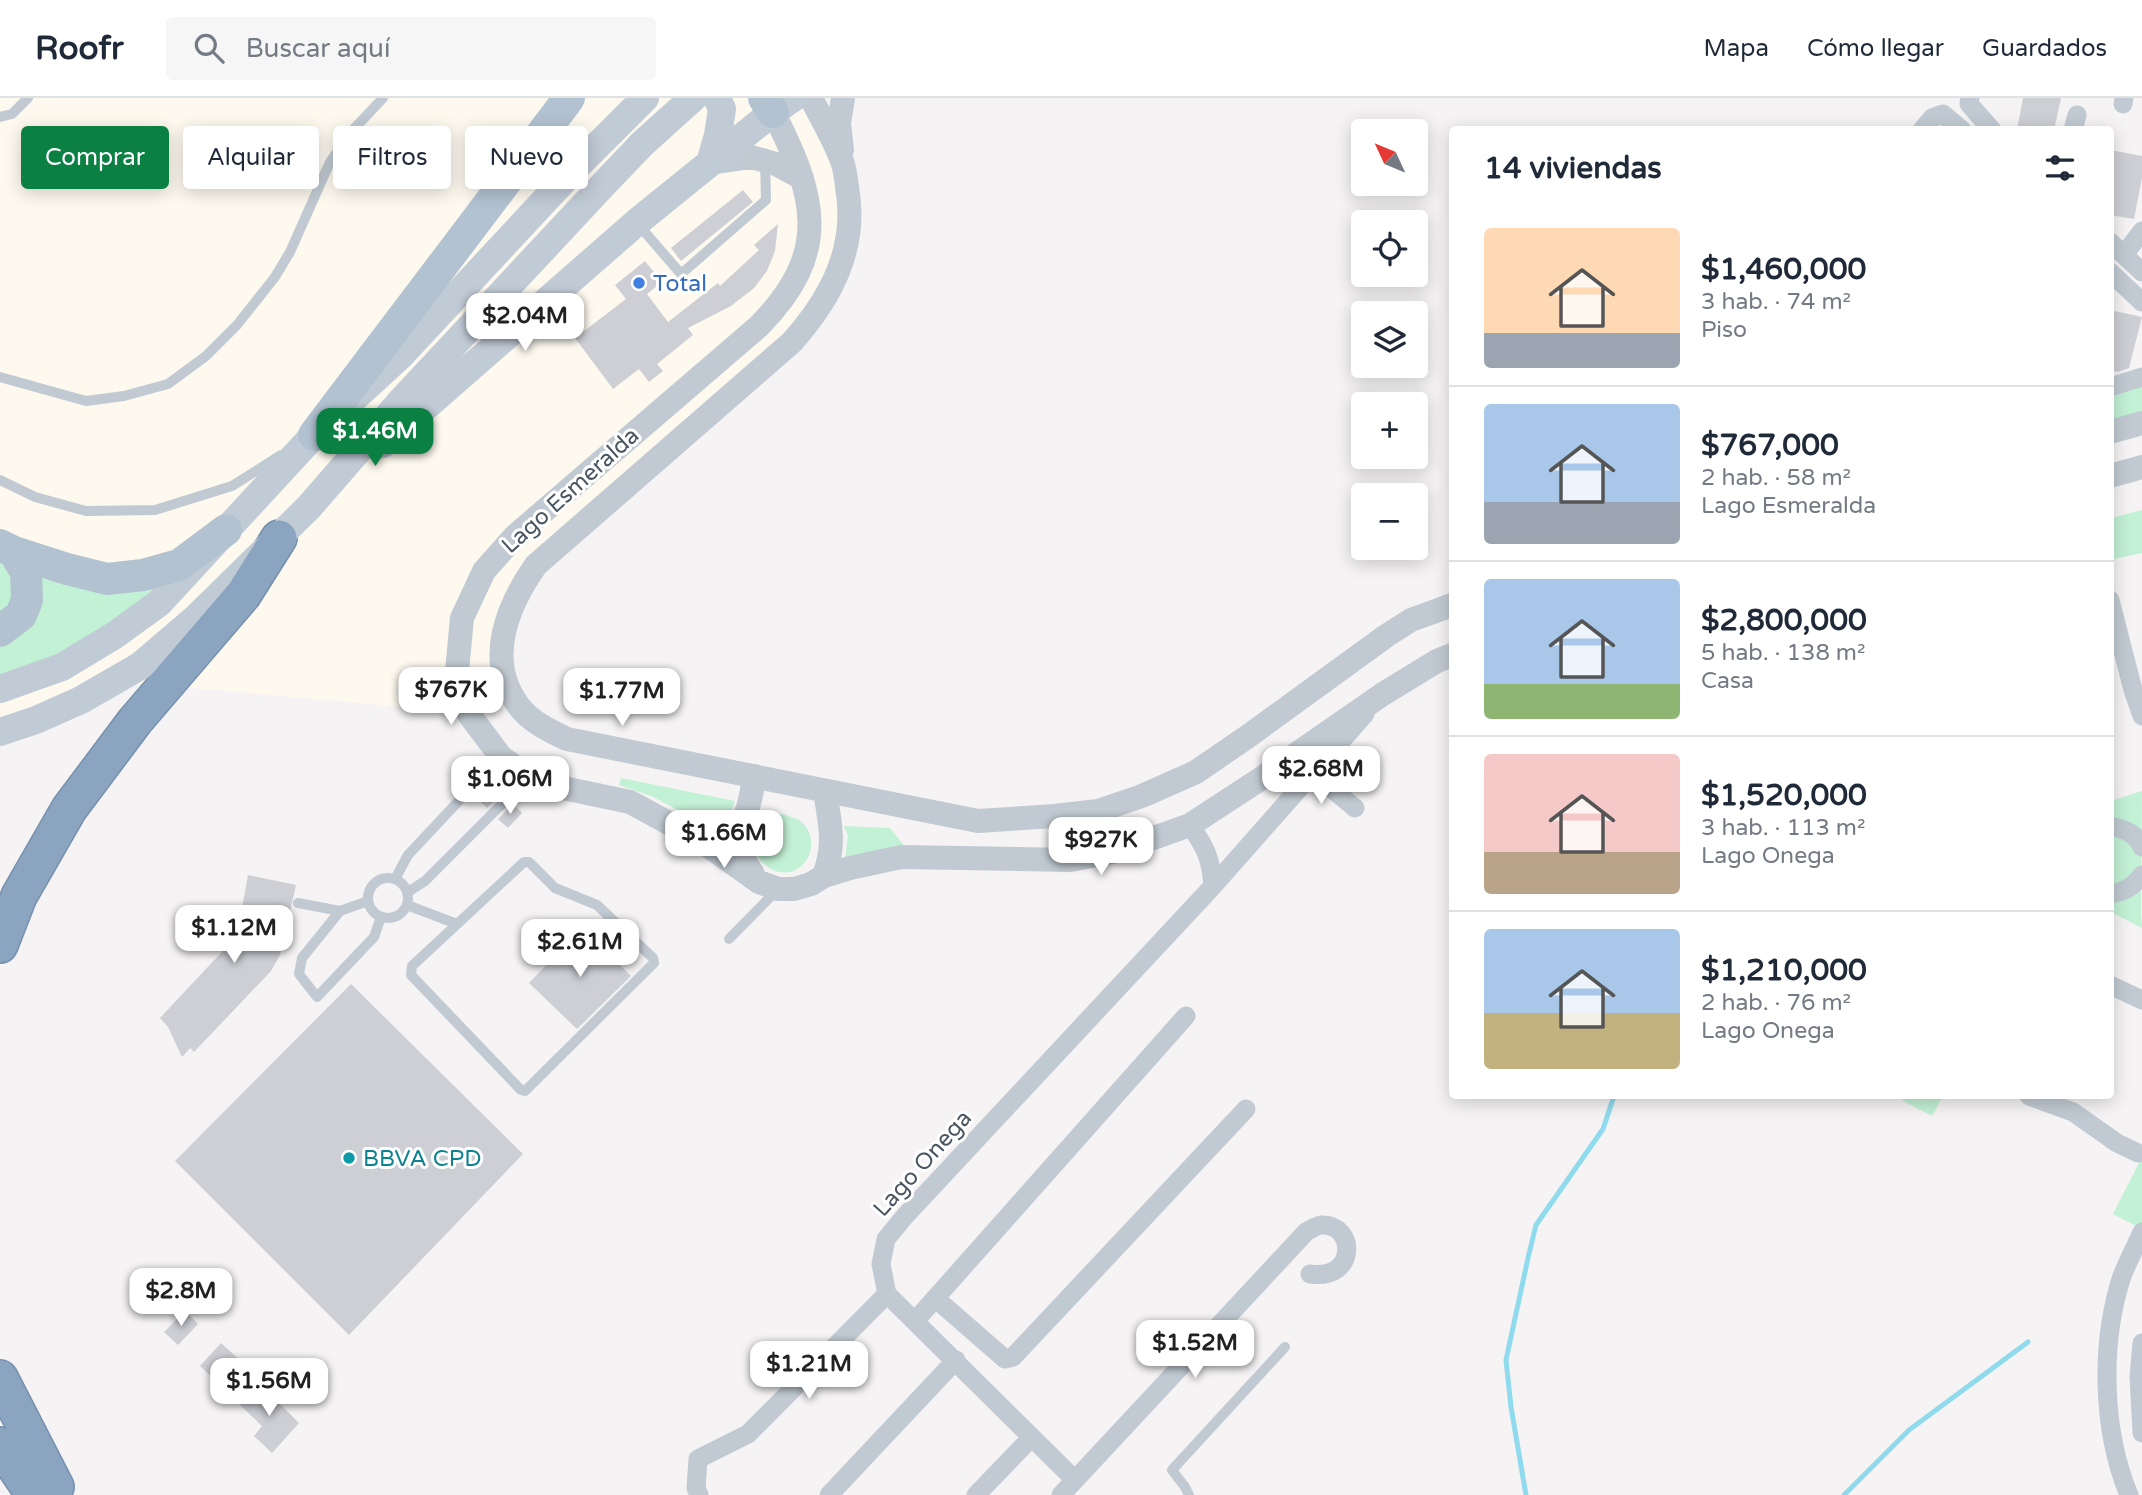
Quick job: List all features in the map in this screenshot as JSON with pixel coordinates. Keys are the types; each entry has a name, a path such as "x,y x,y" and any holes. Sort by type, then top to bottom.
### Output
{"highway":[{"path":"0,945 19,896 69,809 135,721 243,595 279,538"},
{"path":"0,1378 51,1492"},
{"path":"0,1402 51,1492"},
{"path":"0,1446 51,1492"}],"main road":[{"path":"314,435 569,98"},
{"path":"0,689 62,667 115,635 159,603 314,435 400,356 577,166 645,98"},
{"path":"710,163 719,135 722,109 717,98"},
{"path":"0,732 81,700 140,666 195,619 309,507 502,291 642,145 689,102"},
{"path":"309,507 777,103"},
{"path":"7,549 107,579 143,575 179,565 226,530"},
{"path":"0,631 21,615 27,600 26,572 7,549"}],"street":[{"name":"Lago Esmeralda","path":"811,98 843,162 850,203 850,233 834,284 810,321 775,357 536,565 514,599 505,624 501,652 502,676 518,706 545,728 566,739 978,821 1098,811 1142,796 1196,772 1386,636 1411,620 1449,606"},
{"path":"843,98 839,123 843,162"},
{"path":"1970,98 1972,110 1988,126"},
{"name":"Lago Esmeralda","path":"768,886 700,840 630,802 550,785 529,777 501,757 468,713 457,671 462,618 484,571 514,536 759,326 785,297 799,274 809,238 810,211 777,103"},
{"path":"1925,126 1932,118 1943,114 1957,126"},
{"path":"710,163 751,157 765,160 802,178"},
{"path":"2142,232 2117,248 2142,272"},
{"path":"2114,276 2142,302"},
{"path":"2114,386 2142,377"},
{"path":"2114,431 2142,424"},
{"path":"2114,475 2142,467"},
{"path":"2114,616 2142,716"},
{"path":"755,776 748,808 737,838 739,849 768,886 794,889 850,868 901,857 1070,860 1116,851 1190,825 1383,694 1449,656"},
{"name":"Lago Onega","path":"887,1294 881,1264 886,1239 905,1216 1213,886 1383,694"},
{"path":"1313,773 1354,808"},
{"path":"824,876 831,857 833,840 825,791"},
{"path":"1190,825 1203,844 1211,864 1213,886"},
{"path":"2114,827 2125,829 2140,839"},
{"path":"716,852 737,838"},
{"path":"2114,893 2140,883"},
{"path":"2114,987 2142,1000"},
{"path":"915,1321 1186,1016"},
{"path":"2037,1099 2073,1112 2117,1143 2138,1153"},
{"path":"935,1298 1006,1359 1013,1357 1246,1109"},
{"path":"1061,1495 1306,1232 1320,1225 1334,1227 1343,1235 1348,1248 1345,1261 1333,1273 1310,1274"},
{"path":"2129,1495 2111,1433 2106,1376 2112,1321 2122,1276 2142,1231"},
{"path":"699,1495 696,1488 698,1459 748,1434 887,1294 1075,1480"},
{"path":"2142,1343 2139,1376 2142,1433"},
{"path":"830,1495 956,1360"},
{"path":"976,1495 1032,1437"}],"lane":[{"path":"0,117 12,114 28,98"},
{"path":"0,377 86,401 124,396 168,384 206,356 236,325 275,277 290,252 330,162 352,131 383,98"},
{"path":"637,222 681,274 766,200 765,160"},
{"path":"0,480 35,497 86,511 155,510 232,486 314,435"},
{"path":"395,879 408,855 501,757"},
{"path":"408,892 425,881 529,777"},
{"path":"524,862 529,862 555,888 597,905 653,958 654,963 525,1091 521,1090 411,975 412,966 457,924 524,862"},
{"path":"388,877 400,882 408,892 407,905 394,917 381,917 375,913 368,901 368,894 375,883 388,877"},
{"path":"729,939 768,886"},
{"path":"368,901 340,911 302,958 299,974 317,997 374,937 381,917"},
{"path":"298,902 340,911"},
{"path":"407,905 457,924"},
{"path":"1189,1495 1171,1470 1285,1347"}],"shaded area":[{"path":"0,98 811,98 850,203 826,298 557,546 505,624 518,706 468,713 115,681 0,732"}],"green space":[{"path":"2142,377 2142,423 2114,431 2114,386"},
{"path":"2142,510 2142,553 2114,559 2114,517"},
{"path":"0,545 67,569 179,565 159,603 0,689"},
{"path":"621,778 735,801 722,837 651,796 619,785"},
{"path":"2142,791 2142,928 2114,914 2114,800"},
{"path":"783,814 804,824 811,840 810,852 805,862 795,870 785,873 774,871 765,865 754,847 760,825 768,818"},
{"path":"844,826 890,828 906,848 845,859 848,836"},
{"path":"1903,1099 1941,1099 1932,1116"},
{"path":"2142,1157 2142,1229 2113,1214"}],"building":[{"path":"2023,98 2061,98 2055,126 2018,126"},
{"path":"2114,151 2142,156 2142,178 2134,219 2114,216"},
{"name":"Total","path":"743,190 753,202 681,261 671,248"},
{"path":"778,224 775,251 767,271 754,288 731,306 688,328 693,335 657,364 663,371 649,382 639,369 613,389 575,338 626,299 615,285 645,261 662,282 647,294 668,322 718,283 720,286 759,250 754,245"},
{"path":"2114,311 2142,317 2129,368 2114,371"},
{"path":"488,780 502,793 487,808 474,795"},
{"path":"513,804 522,813 508,828 498,819"},
{"path":"248,875 296,885 280,955 271,971 194,1052 190,1048 182,1057 168,1027 160,1018 234,939 238,931"},
{"path":"582,928 631,976 577,1029 529,983"},
{"name":"BBVA CPD","path":"351,984 523,1154 349,1335 175,1161"},
{"path":"185,1311 198,1324 178,1345 164,1332"},
{"path":"221,1343 242,1362 220,1385 200,1366"},
{"path":"260,1384 299,1423 272,1453 254,1436 262,1426 240,1405"}],"waterway":[{"path":"1526,1495 1506,1360 1528,1258 1536,1225 1603,1129 1613,1099"},
{"path":"1844,1495 1909,1430 2028,1342"}],"place":[{"name":"Total","path":"639,283"},
{"name":"BBVA CPD","path":"349,1158"}]}
